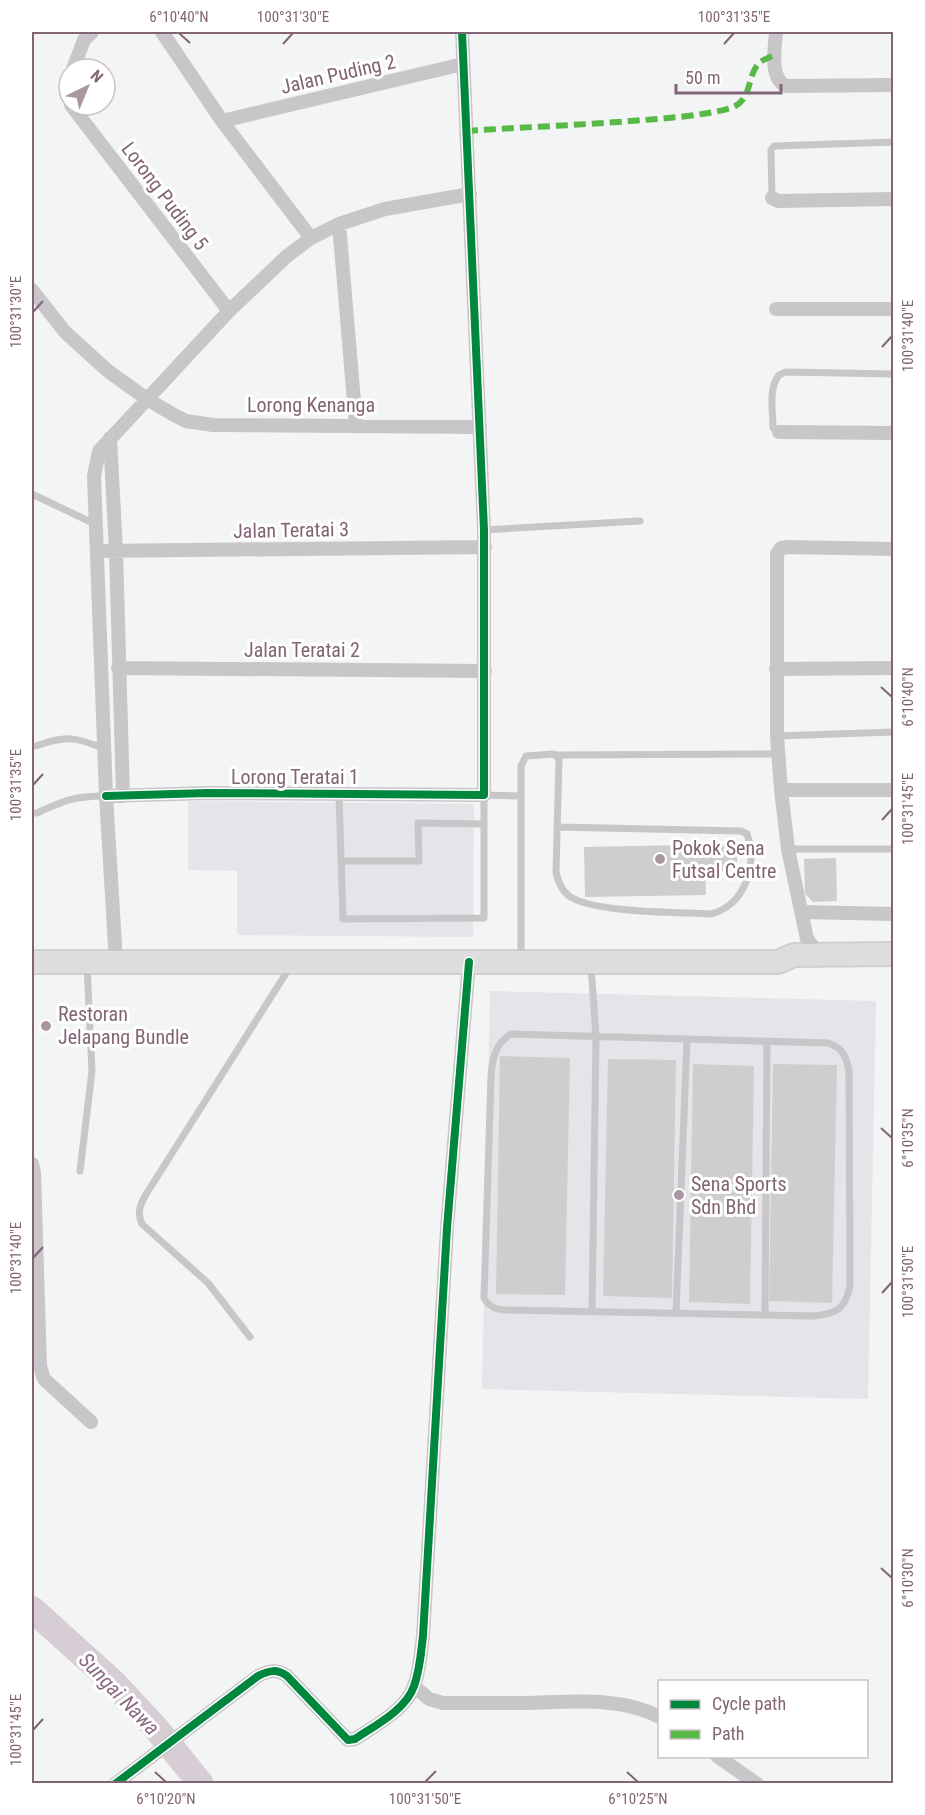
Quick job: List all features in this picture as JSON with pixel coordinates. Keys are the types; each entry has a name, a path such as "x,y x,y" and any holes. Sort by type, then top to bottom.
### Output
{"highway":[{"path":"801,953 795,969 894,969"},
{"path":"32,962 590,962 801,953 894,954"}],"street":[{"path":"78,57 84,40 92,32"},
{"path":"162,32 222,121 311,238"},
{"path":"462,32 485,547 484,795"},
{"path":"776,32 776,74 781,84 789,87 894,85"},
{"name":"Jalan Puding 2","path":"222,121 463,64"},
{"name":"Lorong Puding 5","path":"80,117 229,311"},
{"path":"116,962 106,796 95,524 94,476 99,451 229,311 287,256 311,238 339,224 385,209 470,194"},
{"path":"772,198 778,201 894,199"},
{"path":"339,224 356,425"},
{"name":"Lorong Kenanga","path":"32,290 64,332 84,351 147,399 174,415 200,424 480,427"},
{"path":"776,309 894,309"},
{"path":"779,432 894,433"},
{"path":"110,438 116,551 123,795"},
{"name":"Jalan Teratai 3","path":"97,551 485,547"},
{"path":"801,953 802,912 788,849 778,754 777,558 781,548 894,549"},
{"name":"Jalan Teratai 2","path":"118,668 485,671"},
{"path":"777,669 894,668"},
{"path":"781,790 894,790"},
{"name":"Lorong Teratai 1","path":"106,796 208,793 484,795"},
{"path":"802,912 894,914"},
{"path":"115,1784 258,1676 268,1671 276,1671 288,1677 348,1740 355,1739 394,1711 404,1702 414,1686 420,1663 423,1635 447,1228 469,962"},
{"path":"32,1164 34,1173 34,1276 40,1366 44,1379 91,1422"},
{"path":"414,1686 429,1699 443,1703 581,1701 630,1706 658,1716"},
{"path":"720,1758 757,1784"}],"lane":[{"path":"772,198 771,150 774,146 894,142"},
{"path":"779,432 773,428 774,384 778,375 786,372 894,374"},
{"path":"32,494 95,524"},
{"path":"484,530 640,521"},
{"path":"777,736 894,732"},
{"path":"36,747 56,739 70,737 105,749"},
{"path":"521,962 521,766 524,758 529,755 778,754"},
{"path":"556,755 559,763 558,827 558,880 568,895 587,904 711,914 724,909 731,903 750,876 750,841 747,834 741,831 558,827"},
{"path":"339,794 343,919 484,918 484,795 521,796"},
{"path":"37,813 70,798 106,796"},
{"path":"341,861 419,861 418,823 484,824"},
{"path":"788,849 894,849"},
{"path":"80,1171 92,1071 87,962"},
{"path":"250,1337 208,1283 142,1224 139,1208 293,962"},
{"path":"590,962 596,1037 592,1312"},
{"path":"511,1034 687,1040 828,1042 837,1046 847,1059 849,1071 850,1285 846,1302 831,1314 813,1316 497,1309 487,1303 484,1298 490,1077 492,1060 502,1039 511,1034"},
{"path":"676,1313 687,1040"},
{"path":"765,1315 767,1041"}],"shaded area":[{"path":"188,801 474,804 473,937 237,935 237,871 188,870"},
{"name":"Sena Sports Sdn Bhd","path":"490,991 876,1001 868,1399 482,1389"}],"building":[{"name":"Pokok Sena Futsal Centre","path":"737,844 737,871 705,872 706,895 585,897 584,847"},
{"path":"836,858 837,901 813,902 805,894 804,859"},
{"path":"500,1056 570,1058 565,1295 496,1294"},
{"path":"608,1059 676,1060 672,1298 603,1296"},
{"path":"693,1064 754,1066 750,1304 689,1302"},
{"path":"773,1064 837,1065 832,1303 769,1301"}],"waterway":[{"name":"Sungai Nawa","path":"32,1609 115,1684 155,1727 201,1784"}],"marked path":[{"path":"466,131 654,119 688,116 731,108 742,101 758,65 775,55"}],"cycle path":[{"path":"106,796 208,793 484,795 484,530 462,32"},
{"path":"115,1784 266,1672 277,1671 287,1676 348,1740 355,1739 389,1717 404,1703 414,1686 423,1636 447,1228 469,962"}],"place":[{"name":"Pokok Sena Futsal Centre","path":"660,859"},
{"name":"Restoran Jelapang Bundle","path":"46,1026"},
{"name":"Sena Sports Sdn Bhd","path":"679,1195"}]}
